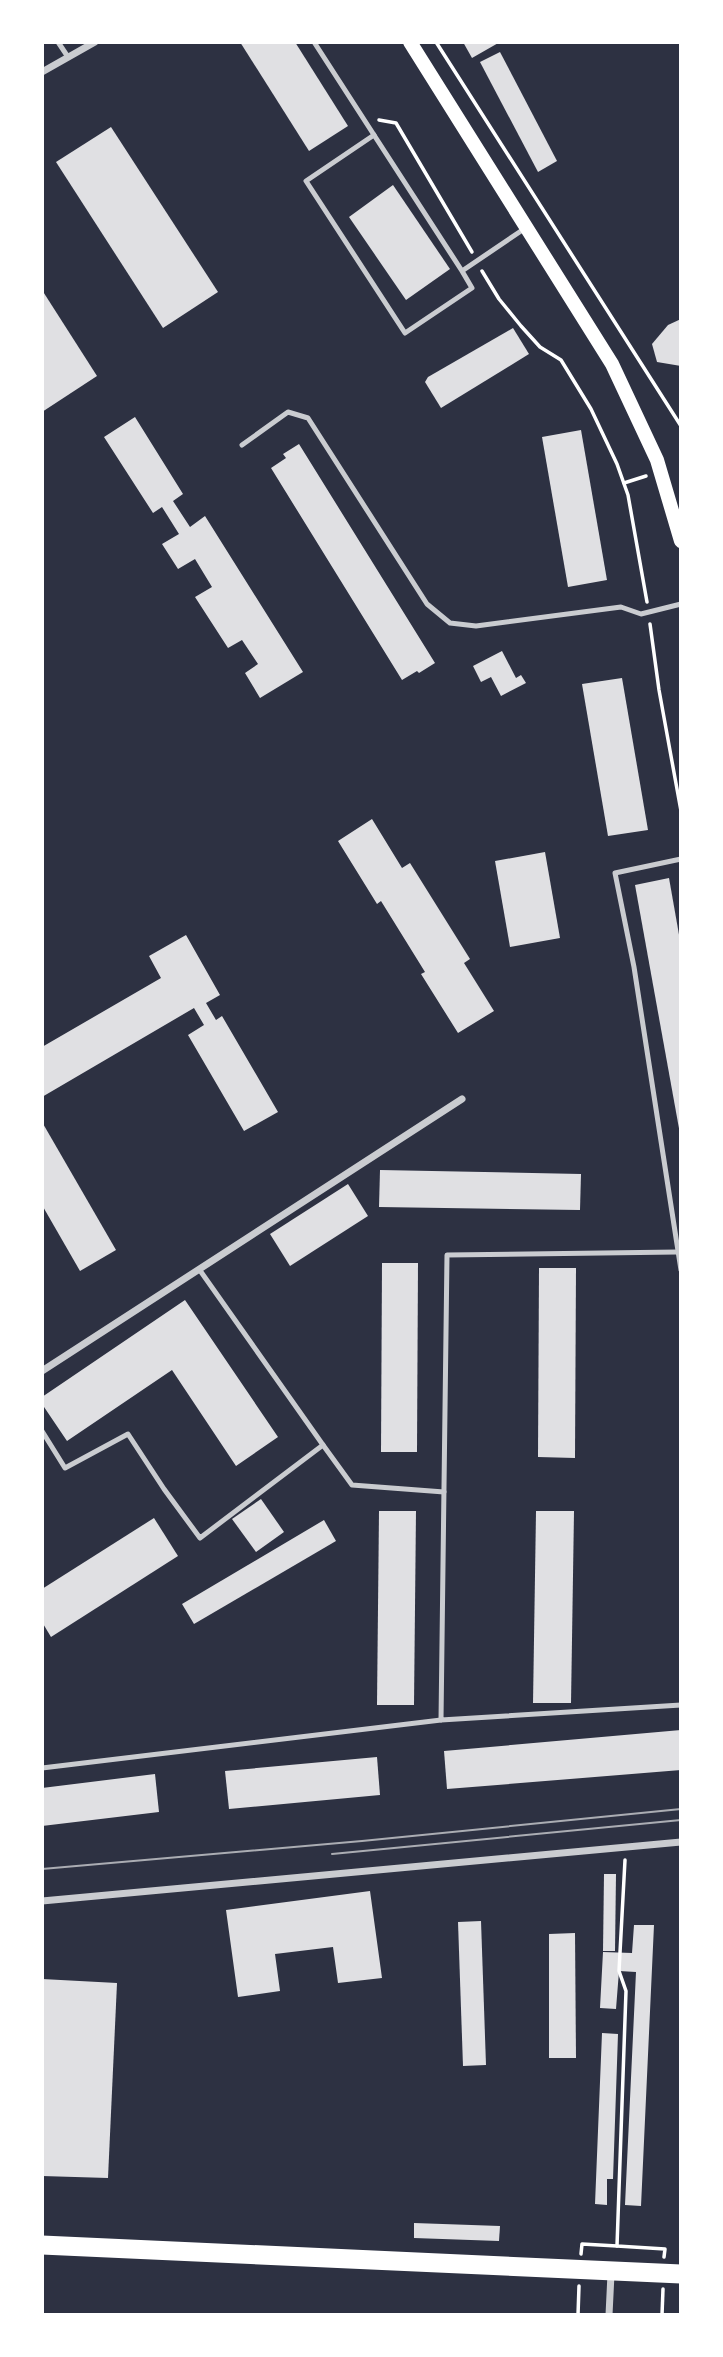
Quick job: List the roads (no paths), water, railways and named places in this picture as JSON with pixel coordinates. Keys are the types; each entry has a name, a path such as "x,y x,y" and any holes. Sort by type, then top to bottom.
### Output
{"highway":[{"path":"42,2245 672,2274"}],"main road":[{"path":"410,42 612,364 657,460 681,541"}],"street":[{"path":"42,72 95,42"},
{"path":"42,1371 462,1099"},
{"path":"42,1901 681,1842"},
{"path":"609,2315 611,2271"}],"lane":[{"path":"58,42 68,57"},
{"path":"314,42 462,271 472,288 405,333 306,181 374,135"},
{"path":"462,271 527,227"},
{"path":"242,445 288,412 308,418 427,604 450,623 476,626 621,607 641,614 681,604"},
{"path":"681,859 615,873 634,967 681,1270"},
{"path":"441,1720 447,1255 677,1252"},
{"path":"199,1269 352,1485 444,1492"},
{"path":"42,1431 65,1468 128,1434 200,1538 323,1445"},
{"path":"42,1768 441,1720 681,1705"}],"tram line":[{"path":"42,1869 681,1809"},
{"path":"332,1854 681,1820"}]}
